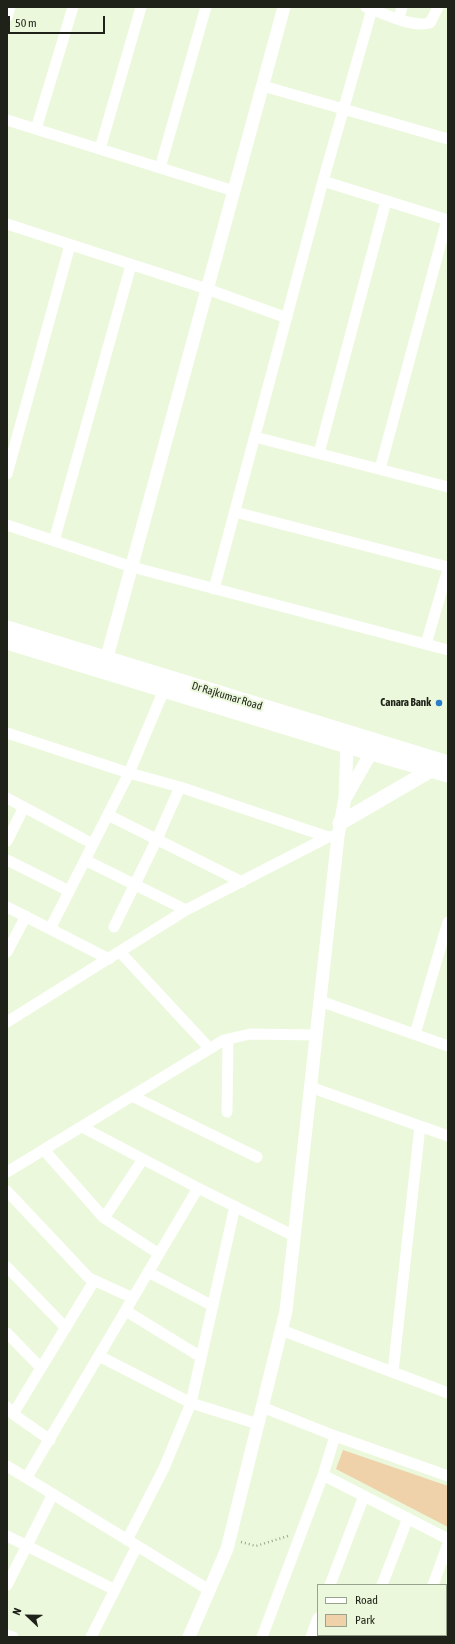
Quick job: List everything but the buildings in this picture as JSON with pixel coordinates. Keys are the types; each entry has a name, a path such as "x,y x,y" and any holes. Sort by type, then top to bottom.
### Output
{"main road":[{"name":"Dr Rajkumar Road","path":"7,628 105,665 164,690 438,764 448,775"},
{"name":"Dr Rajkumar Road","path":"7,642 105,665 349,740"},
{"path":"335,832 438,764"}],"street":[{"path":"7,17 10,7"},
{"path":"36,129 73,7"},
{"path":"100,149 141,7"},
{"path":"160,168 206,7"},
{"path":"105,665 284,7"},
{"path":"399,19 402,7"},
{"path":"214,589 344,109 369,8 399,19 424,25 430,23 438,7"},
{"path":"262,86 448,139"},
{"path":"7,120 234,190"},
{"path":"324,181 447,220 380,469"},
{"path":"319,453 386,201"},
{"path":"8,227 70,245 207,289 287,318"},
{"path":"7,474 70,245"},
{"path":"54,541 131,265"},
{"path":"255,437 448,487"},
{"path":"235,512 448,568 426,644"},
{"path":"7,525 132,567 448,650"},
{"path":"50,928 129,773 164,690"},
{"path":"7,733 129,773 335,832"},
{"path":"189,1637 230,1540 286,1311 320,1001 335,832 345,798 349,740"},
{"path":"345,798 374,747"},
{"path":"114,927 136,884 180,787"},
{"path":"7,798 93,844"},
{"path":"7,841 24,807"},
{"path":"108,815 242,882"},
{"path":"10,1017 109,959 186,910 335,832"},
{"path":"7,860 69,891"},
{"path":"85,860 186,910"},
{"path":"7,907 109,959"},
{"path":"7,952 26,916"},
{"path":"415,1034 448,922"},
{"path":"120,952 210,1049"},
{"path":"320,1001 448,1046"},
{"path":"7,1172 210,1049 228,1040 250,1034 316,1035"},
{"path":"227,1112 228,1040"},
{"path":"310,1087 448,1136"},
{"path":"132,1096 257,1157"},
{"path":"393,1372 420,1126"},
{"path":"82,1127 198,1188 294,1236"},
{"path":"44,1150 104,1218 159,1254"},
{"path":"104,1218 143,1159"},
{"path":"27,1477 198,1188"},
{"path":"7,1191 89,1278 133,1298"},
{"path":"127,1540 164,1468 191,1403 235,1206"},
{"path":"7,1267 66,1328"},
{"path":"148,1272 213,1306"},
{"path":"50,1440 10,1411 41,1368 94,1281"},
{"path":"126,1311 201,1357"},
{"path":"281,1330 448,1393"},
{"path":"7,1333 41,1368"},
{"path":"99,1356 191,1403 258,1424"},
{"path":"262,1407 335,1436 448,1476"},
{"path":"262,1637 323,1475 335,1436"},
{"path":"7,1466 209,1590"},
{"path":"323,1475 448,1539"},
{"path":"7,1585 53,1494"},
{"path":"330,1584 364,1496"},
{"path":"382,1584 408,1518"},
{"path":"7,1536 115,1590"},
{"path":"433,1584 448,1544"},
{"path":"91,1637 137,1546"},
{"path":"311,1637 317,1621"},
{"path":"7,1635 13,1637"}],"path":[{"path":"230,1540 256,1546 302,1531"}],"green space":[{"path":"343,1450 448,1486 448,1527 336,1469"}],"place":[{"name":"Canara Bank","path":"439,703"}]}
